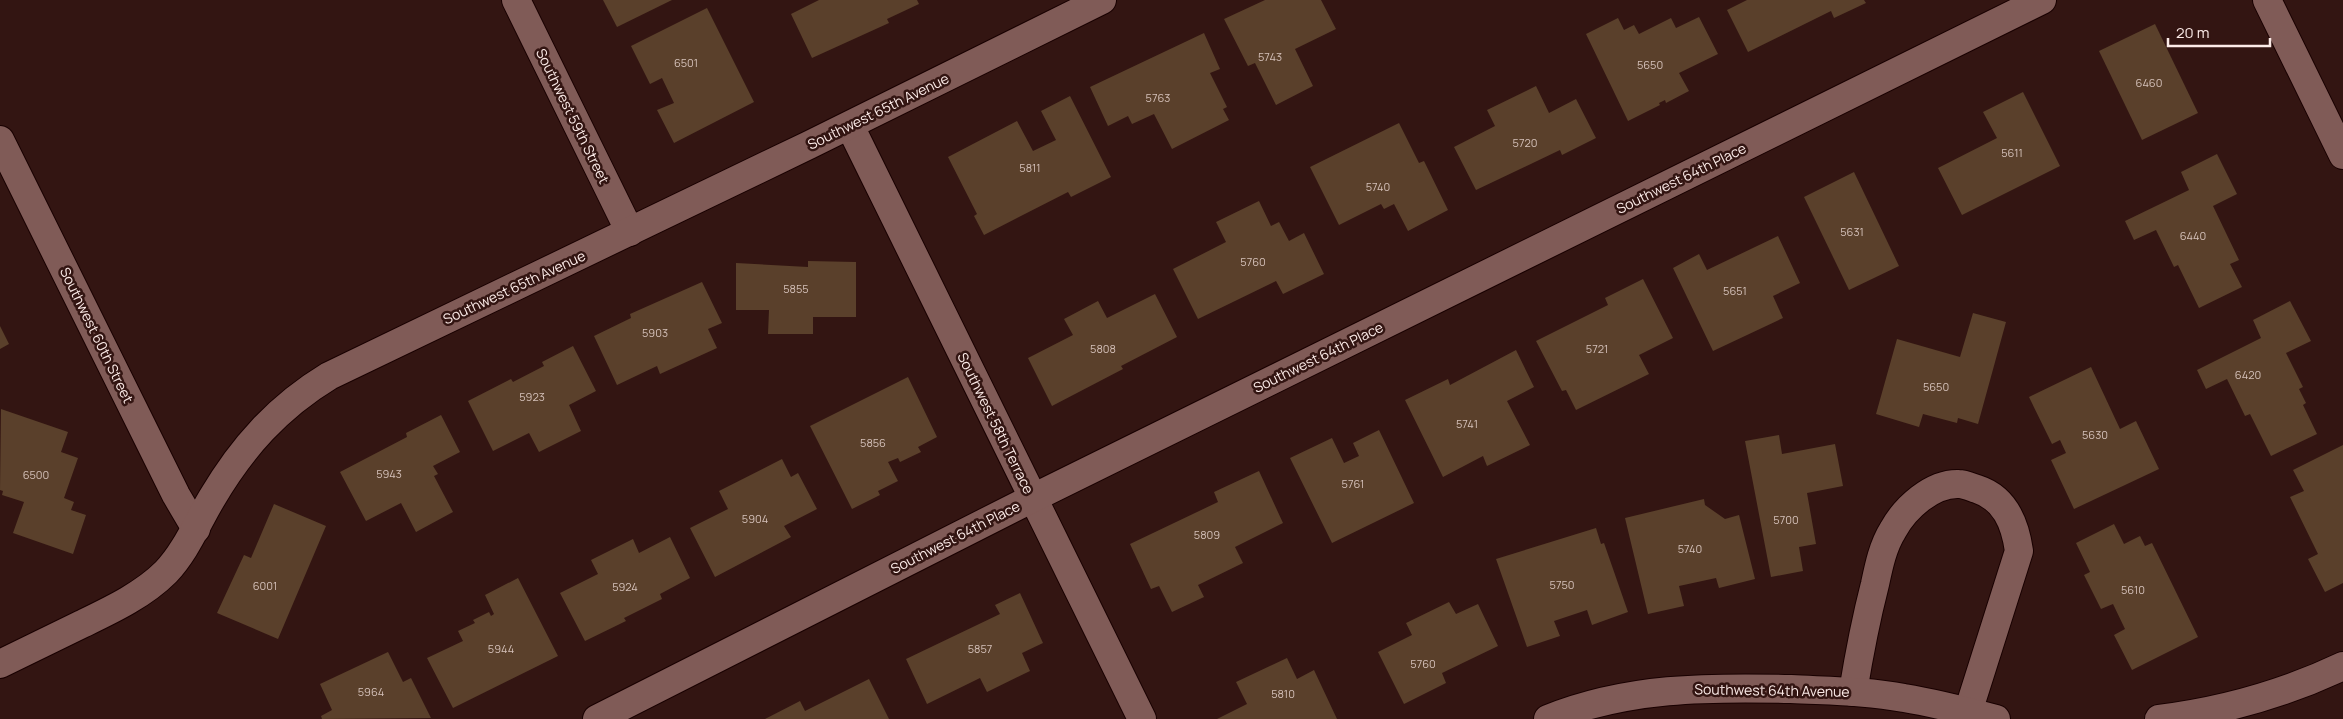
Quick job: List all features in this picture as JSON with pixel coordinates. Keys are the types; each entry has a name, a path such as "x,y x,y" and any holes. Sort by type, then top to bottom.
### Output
{"street":[{"name":"Southwest 59th Street","path":"516,0 630,232"},
{"name":"Southwest 65th Avenue","path":"0,664 98,616 147,588 181,555 225,476 243,451 280,410 304,392 353,363 850,126 1102,0"},
{"name":"Southwest 64th Place","path":"596,719 1033,498 2042,0"},
{"path":"2266,0 2343,155"},
{"name":"Southwest 58th Terrace","path":"850,126 1142,719"},
{"name":"Southwest 60th Street","path":"0,140 176,495 196,529"},
{"path":"1853,692 1882,554 1893,529 1909,508 1927,493 1944,486 1960,483 1983,491 1998,501 2008,512 2016,530 2019,551 1968,712"},
{"path":"2159,719 2198,714 2268,696 2309,682 2343,666"},
{"name":"Southwest 64th Avenue","path":"1548,719 1621,698 1686,689 1725,687 1853,692 1904,698 1996,719"}],"building":[{"path":"603,0 672,0 617,27"},
{"path":"819,0 917,0 919,4 887,19 889,23 812,58 791,14"},
{"path":"1265,0 1321,0 1336,29 1295,49 1313,86 1276,105 1255,63 1248,66 1224,19"},
{"path":"1747,0 1864,0 1866,3 1834,18 1831,11 1748,52 1727,10"},
{"path":"707,8 754,102 674,143 657,110 674,103 662,78 650,84 631,46"},
{"path":"1699,17 1718,54 1679,73 1689,91 1666,103 1665,100 1659,103 1660,105 1628,121 1586,34 1618,18 1624,30 1634,25 1639,34 1671,18 1676,28"},
{"path":"2155,24 2198,113 2142,140 2099,51"},
{"path":"1204,33 1220,69 1210,73 1227,107 1223,109 1229,120 1172,149 1154,114 1132,124 1128,116 1108,126 1090,87"},
{"path":"1536,86 1549,113 1576,99 1596,138 1562,155 1560,150 1476,190 1454,147 1495,126 1487,110"},
{"path":"2023,92 2060,166 1962,215 1938,168 1997,138 1983,112"},
{"path":"1070,96 1111,177 1071,197 1068,192 984,235 974,216 977,214 948,157 1017,121 1033,151 1056,140 1041,111"},
{"path":"1399,123 1419,163 1424,161 1448,210 1408,231 1394,204 1384,209 1381,204 1339,225 1310,167"},
{"path":"2217,154 2237,194 2213,206 2239,260 2230,264 2242,287 2199,308 2178,265 2174,267 2156,230 2134,240 2125,221 2189,190 2181,172"},
{"path":"1854,172 1899,266 1849,290 1804,197"},
{"path":"1259,201 1271,226 1279,222 1289,241 1304,233 1324,274 1283,294 1276,281 1198,319 1173,269 1226,242 1216,222"},
{"path":"1778,236 1800,283 1773,296 1783,318 1713,351 1673,268 1699,254 1707,270"},
{"path":"808,261 856,262 856,317 813,317 813,334 768,334 769,310 736,310 736,263 808,267"},
{"path":"1643,279 1673,338 1639,355 1649,374 1576,410 1566,390 1562,391 1536,341 1608,305 1605,298"},
{"path":"702,282 722,323 708,329 717,348 660,374 657,366 617,385 594,336 631,318 630,314"},
{"path":"1155,294 1177,337 1121,366 1123,369 1052,406 1028,358 1073,335 1064,319 1098,301 1107,318"},
{"path":"2290,301 2311,341 2286,353 2303,387 2299,389 2306,403 2303,405 2317,434 2271,456 2250,414 2245,416 2227,379 2206,389 2197,370 2261,338 2253,320"},
{"path":"1973,313 2006,322 1978,424 1958,418 1957,423 1923,414 1919,427 1876,414 1897,339 1960,357"},
{"path":"0,326 9,344 0,349"},
{"path":"573,346 596,391 569,405 581,431 539,452 529,433 493,451 468,401 511,379 513,382 544,366 542,362"},
{"path":"1516,350 1534,387 1507,401 1530,445 1487,466 1483,456 1443,477 1405,400 1448,379 1450,385"},
{"path":"2091,367 2120,429 2136,421 2159,469 2074,509 2051,460 2066,453 2060,440 2052,444 2029,397"},
{"path":"908,377 937,437 918,447 921,452 900,462 898,458 888,462 898,481 878,491 880,495 852,509 810,426"},
{"path":"1,409 68,432 61,452 78,458 64,498 74,502 71,510 86,515 73,554 13,533 24,502 2,495 3,491 0,490"},
{"path":"441,415 460,452 433,466 438,474 434,476 453,512 416,532 401,503 366,521 340,472 407,437 406,433"},
{"path":"1379,430 1414,503 1332,543 1290,458 1332,438 1344,463 1359,456 1353,443"},
{"path":"1779,435 1782,454 1835,444 1843,486 1807,493 1816,544 1799,547 1803,571 1771,577 1745,441"},
{"path":"2343,445 2343,583 2325,592 2308,559 2318,554 2290,497 2304,491 2293,470"},
{"path":"782,459 791,477 798,473 817,509 784,526 791,537 715,577 690,528 728,509 719,491"},
{"path":"1259,471 1283,523 1235,547 1243,563 1198,585 1204,597 1172,612 1159,586 1151,589 1130,544 1218,502 1214,492"},
{"path":"1704,499 1705,505 1725,519 1739,515 1755,579 1719,588 1716,578 1679,586 1684,606 1648,614 1625,518"},
{"path":"274,504 326,526 278,639 217,613 244,555 251,558"},
{"path":"2114,524 2124,544 2140,536 2145,546 2152,543 2198,637 2132,670 2114,635 2125,629 2113,604 2101,609 2084,575 2090,572 2076,543"},
{"path":"1596,528 1601,544 1604,543 1628,612 1592,625 1587,610 1554,621 1560,636 1527,647 1496,559"},
{"path":"670,537 690,578 660,594 662,599 624,618 626,621 585,641 560,593 598,574 591,560 633,539 639,553"},
{"path":"518,578 558,656 453,708 427,658 463,641 458,631 475,623 473,620 489,612 491,616 494,614 485,595"},
{"path":"1020,593 1043,643 1022,653 1030,671 987,692 980,678 927,704 906,659 1000,614 995,605"},
{"path":"1449,602 1456,614 1478,604 1498,646 1442,673 1446,683 1404,704 1378,652 1412,635 1406,623"},
{"path":"388,652 403,682 411,678 431,718 322,719 321,716 332,710 320,684"},
{"path":"1287,658 1297,679 1314,670 1337,719 1217,719 1247,704 1236,682"},
{"path":"869,679 889,719 765,719 800,701 805,711"}]}
